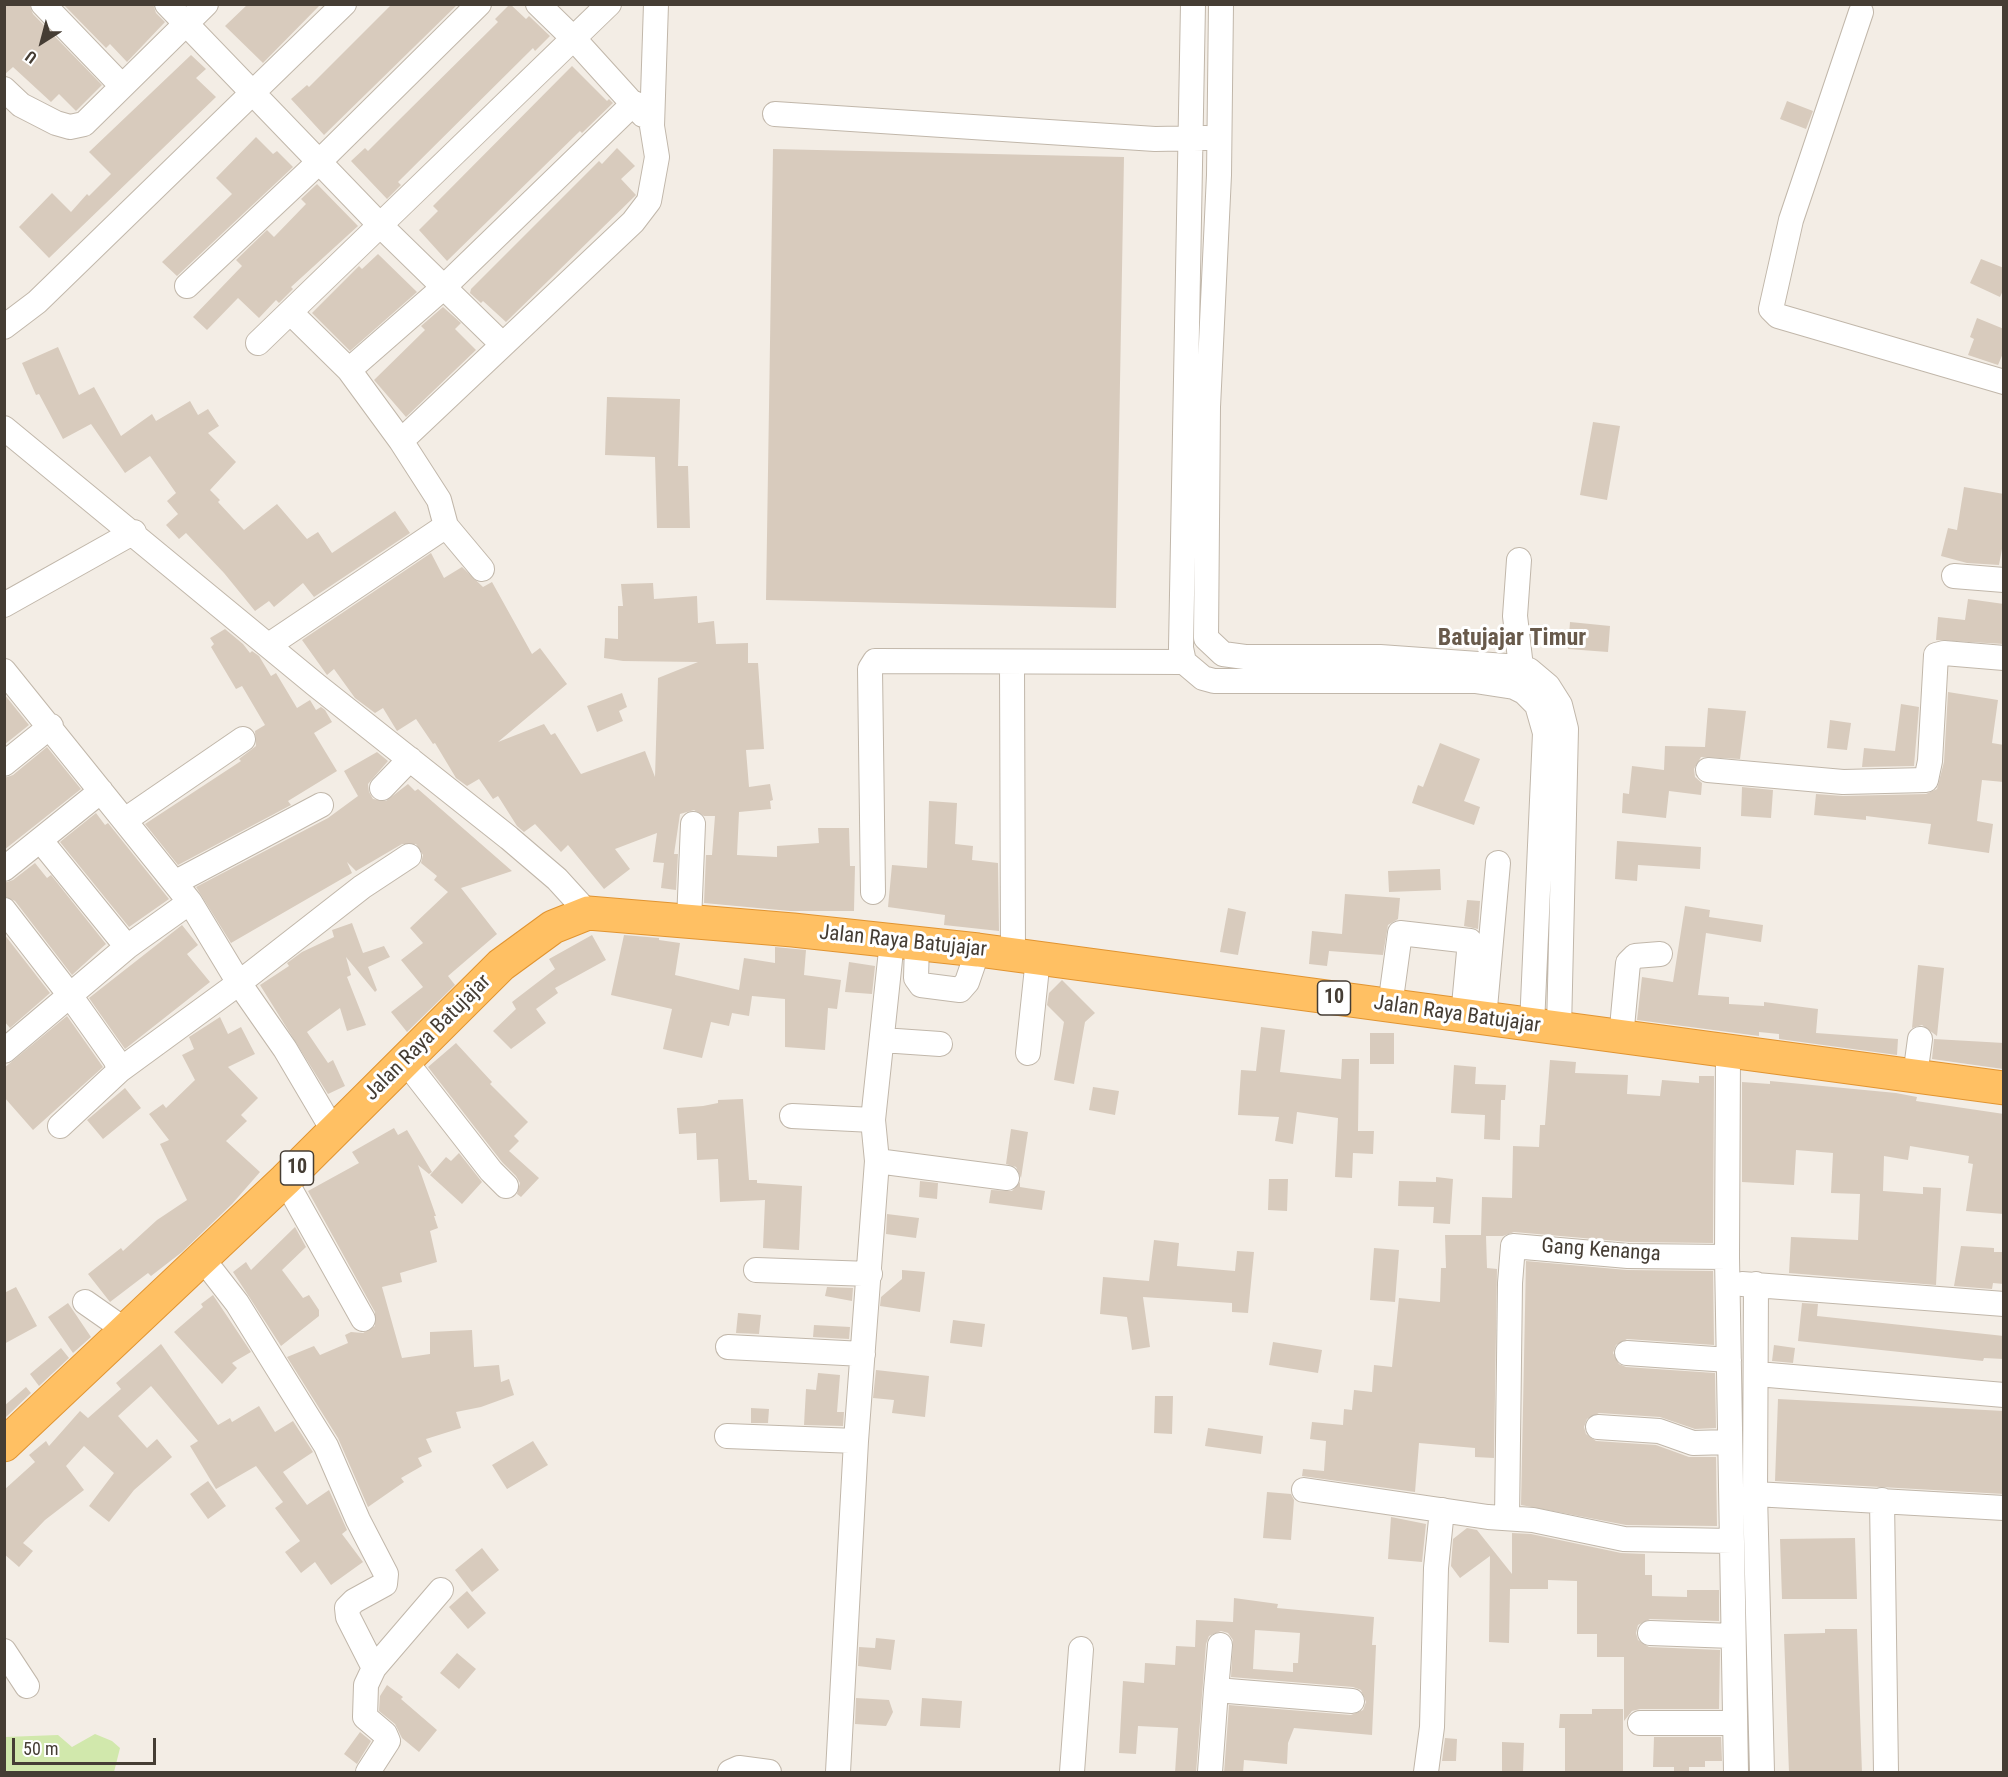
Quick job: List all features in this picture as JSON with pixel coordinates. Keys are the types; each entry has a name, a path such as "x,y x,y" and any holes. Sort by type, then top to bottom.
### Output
{"highway":[{"name":"Jalan Raya Batujajar","path":"4,1445 285,1180 501,965 553,927 595,913 978,950 1728,1053 2004,1088"}],"street":[{"path":"43,4 121,85"},
{"path":"167,4 255,92 380,225 502,344"},
{"path":"4,89 21,105 56,123 70,127 84,124 121,85 206,4"},
{"path":"4,327 37,302 344,4"},
{"path":"187,286 320,162 479,4"},
{"path":"538,4 634,103 652,126"},
{"path":"258,343 575,40 609,4"},
{"path":"401,441 633,222 649,201 657,157 652,126 656,4"},
{"path":"1184,663 1181,648 1193,4"},
{"path":"1221,4 1220,137 1208,407 1206,638 1223,654 1245,657 1380,657 1520,667 1529,670 1548,686 1560,705 1566,729 1546,1027"},
{"path":"1861,12 1791,220 1771,309 1778,316 2004,382"},
{"path":"349,370 444,287 634,103"},
{"path":"775,114 1155,139 1220,137"},
{"path":"290,312 349,370 401,441 439,500 446,526 482,569"},
{"path":"4,428 557,879 595,913"},
{"path":"269,645 446,526"},
{"path":"4,604 134,532"},
{"path":"1520,560 1515,616 1524,692"},
{"path":"1954,576 2004,580"},
{"path":"1708,770 1843,782 1926,780 1929,768 1936,655 1944,653 2004,658"},
{"path":"873,892 870,669 875,661 1184,663 1203,678 1214,681 1475,681 1514,687 1524,692 1537,705 1545,734 1546,1027"},
{"path":"1012,662 1028,1053"},
{"path":"4,671 176,882 239,983 285,1049 334,1132"},
{"path":"4,764 51,726"},
{"path":"125,820 243,739"},
{"path":"382,788 410,759"},
{"path":"4,869 102,791"},
{"path":"176,882 321,805"},
{"path":"676,920 693,824"},
{"path":"41,841 127,947"},
{"path":"60,1126 120,1070 239,983 362,887 409,856"},
{"path":"1474,1017 1498,863"},
{"path":"7,1043 127,947 190,902"},
{"path":"4,910 69,994 116,1059 120,1070"},
{"path":"1390,1006 1400,933 1470,941 1474,1017"},
{"path":"838,1773 856,1441 877,1161 873,1120 882,1040 904,942"},
{"path":"1621,1038 1628,963 1635,956 1660,954"},
{"path":"1915,1076 1920,1039"},
{"path":"882,1040 940,1044"},
{"path":"1728,1053 1727,1257 1736,1773"},
{"path":"405,1062 491,1171 506,1186"},
{"path":"792,1116 873,1120"},
{"path":"877,1161 1007,1178"},
{"path":"285,1180 363,1319"},
{"name":"Gang Kenanga","path":"1507,1518 1510,1283 1512,1249 1516,1244 1574,1253 1727,1257"},
{"path":"202,1258 244,1313 321,1437 358,1520 386,1574 385,1584 354,1601 347,1608 348,1617 374,1668"},
{"path":"756,1270 870,1274"},
{"path":"1728,1285 1756,1284 2004,1305"},
{"path":"1756,1284 1755,1494 1762,1773"},
{"path":"85,1302 125,1330"},
{"path":"728,1347 863,1354"},
{"path":"1627,1353 1729,1360"},
{"path":"1757,1374 2004,1395"},
{"path":"1598,1427 1659,1431 1693,1443 1730,1442"},
{"path":"727,1436 856,1441"},
{"path":"1304,1490 1442,1510 1533,1520 1624,1539 1732,1541"},
{"path":"1755,1494 2004,1508"},
{"path":"1882,1500 1887,1773"},
{"path":"1426,1773 1432,1727 1437,1568 1442,1510"},
{"path":"368,1773 388,1741 385,1734 368,1722 364,1714 366,1685 374,1668 441,1590"},
{"path":"1650,1632 1733,1636"},
{"path":"1210,1773 1220,1645"},
{"path":"1072,1773 1081,1649"},
{"path":"4,1651 27,1686"},
{"path":"1216,1690 1352,1701"},
{"path":"1640,1723 1734,1723"},
{"path":"730,1773 739,1768 768,1773"}],"green space":[{"path":"95,1734 112,1741 120,1748 114,1772 5,1772 5,1737 58,1735 72,1747"}],"building":[{"path":"4,4 29,4 33,14 102,85 76,111 59,94 51,102 13,67 4,75"},
{"path":"63,4 153,4 156,13 165,22 127,62 110,44 106,48"},
{"path":"248,4 321,4 263,63 225,26"},
{"path":"392,4 458,4 324,135 291,99 307,85 309,87"},
{"path":"510,4 526,19 529,16 550,36 535,51 533,48 398,182 401,185 387,199 351,161 365,148 368,151 498,22 495,19"},
{"path":"191,55 206,69 196,78 216,97 49,258 19,227 52,193 71,212 87,194 89,196 111,174 89,152"},
{"path":"572,66 607,101 609,99 613,103 582,133 580,131 447,261 419,230 438,211 433,206"},
{"path":"1787,101 1813,111 1806,129 1780,119"},
{"path":"256,137 273,154 277,151 293,167 177,276 162,262 232,194 216,178"},
{"path":"617,148 635,166 621,179 636,195 506,322 483,301 481,303 470,293 471,289 599,161 602,164"},
{"path":"773,149 1124,157 1116,608 766,600"},
{"path":"317,184 358,226 291,287 293,289 279,303 276,300 259,318 238,298 207,330 193,317 242,266 236,260 267,230 274,237 306,204 301,199"},
{"path":"378,254 417,292 350,351 312,313 359,266 362,269"},
{"path":"1981,259 2004,268 2004,288 2000,297 1970,283"},
{"path":"443,307 461,323 455,329 476,350 406,417 374,380 425,330 421,326"},
{"path":"1977,318 2004,329 2004,351 1998,365 1968,355 1974,339 1970,337"},
{"path":"58,347 79,395 94,387 121,436 152,414 156,421 190,401 198,415 208,409 219,426 208,433 236,462 210,490 244,530 277,504 307,539 318,532 332,553 395,511 410,533 314,597 303,583 274,607 269,601 255,611 224,573 186,533 179,539 166,525 178,514 167,501 176,493 150,456 125,473 91,424 63,439 39,394 36,395 22,363"},
{"path":"607,397 680,399 678,466 688,466 690,528 657,528 655,457 605,455"},
{"path":"1593,422 1620,426 1607,500 1580,495"},
{"path":"1964,487 2004,494 2004,538 1999,565 1967,563 1941,556 1948,528 1957,530"},
{"path":"431,553 444,578 462,567 483,587 492,582 532,654 540,648 567,684 498,742 544,724 551,735 555,733 581,774 645,751 655,777 658,678 698,662 623,661 604,658 605,638 618,639 618,606 623,606 621,584 653,583 654,599 697,596 698,623 714,621 716,644 748,643 748,663 758,663 764,749 746,750 749,787 770,784 773,800 770,801 771,809 739,812 737,855 777,857 777,846 819,843 818,828 849,828 850,866 855,866 854,911 790,911 704,903 706,855 712,855 715,816 704,816 694,810 680,814 674,854 678,854 676,890 661,888 664,863 653,862 657,833 615,849 630,869 604,889 568,845 561,852 535,824 524,832 517,826 498,796 493,799 479,779 467,786 456,778 435,743 433,744 416,719 397,731 383,708 375,713 355,698 334,669 327,675 302,640"},
{"path":"1968,599 2004,604 2004,644 1936,640 1938,617 1965,620"},
{"path":"1570,622 1610,626 1608,652 1568,649"},
{"path":"225,629 250,653 252,651 259,656 271,676 276,673 297,708 310,700 316,710 321,707 325,710 332,722 314,733 337,771 288,801 291,805 178,865 145,824 241,761 239,759 256,746 255,731 265,725 242,686 236,689 211,647 214,644 210,638"},
{"path":"1948,692 1998,700 1992,743 2004,745 2004,782 1982,780 1977,821 1993,824 1989,853 1928,844 1931,824 1866,816 1866,820 1814,815 1816,794 1843,796 1926,794 1937,789 1944,762"},
{"path":"622,693 627,707 619,711 623,721 597,732 587,706"},
{"path":"4,694 29,725 4,745"},
{"path":"1901,704 1919,707 1914,766 1862,767 1864,748 1895,751"},
{"path":"1708,708 1746,711 1740,759 1701,757 1694,769 1695,777 1702,783 1701,795 1669,791 1666,818 1622,813 1623,793 1629,794 1632,766 1664,770 1665,746 1705,747"},
{"path":"1830,720 1851,723 1847,750 1827,748"},
{"path":"1440,743 1480,759 1464,801 1480,807 1474,825 1412,803 1418,785 1423,787"},
{"path":"47,747 81,789 4,850 4,778 13,775"},
{"path":"377,752 388,761 368,784 373,799 386,801 408,784 415,791 418,789 512,871 461,888 497,934 448,976 455,985 407,1032 391,1012 423,987 401,960 423,943 410,928 448,892 434,880 437,876 421,863 423,855 416,844 402,844 356,871 347,862 352,873 231,943 196,887 328,818 358,796 344,771"},
{"path":"1742,787 1773,790 1771,818 1741,816"},
{"path":"929,801 957,803 955,844 973,846 972,860 998,863 999,931 944,925 945,915 888,907 892,865 927,868"},
{"path":"96,813 105,825 108,823 169,899 129,927 60,842"},
{"path":"1617,841 1701,847 1700,869 1638,865 1637,881 1615,879"},
{"path":"35,863 47,878 51,875 106,944 72,975 15,901 4,896 4,883 13,880"},
{"path":"1440,869 1441,890 1389,892 1388,871"},
{"path":"1345,894 1400,898 1398,919 1388,925 1383,955 1329,951 1327,966 1309,964 1312,931 1342,934"},
{"path":"1467,900 1480,901 1478,929 1464,926"},
{"path":"1685,906 1710,910 1709,917 1763,925 1761,942 1706,933 1698,995 1729,997 1729,1004 1764,1006 1764,1002 1818,1009 1816,1033 1898,1039 1897,1055 1779,1039 1779,1034 1759,1032 1759,1036 1637,1020 1642,977 1673,982"},
{"path":"1228,908 1246,912 1238,955 1220,952"},
{"path":"352,923 363,953 384,946 390,957 368,967 377,990 375,992 346,957 351,975 347,977 366,1025 347,1031 340,1008 307,1032 328,1063 333,1060 345,1086 328,1094 260,985 289,966 287,963 302,952 334,937 332,930"},
{"path":"182,925 198,945 187,954 210,982 125,1049 89,998"},
{"path":"4,934 50,993 10,1028 4,1021"},
{"path":"592,935 606,960 555,988 558,993 536,1009 546,1023 511,1049 493,1031 516,1009 512,1002 555,969 549,959"},
{"path":"624,935 659,938 659,940 680,943 675,975 739,990 744,958 775,963 775,947 806,950 804,975 841,980 837,1009 828,1008 825,1050 785,1047 785,999 752,996 749,1016 732,1013 729,1026 711,1022 702,1058 663,1049 672,1009 611,995"},
{"path":"849,962 875,966 872,994 845,992"},
{"path":"1918,965 1944,968 1937,1036 1922,1025 1912,1028"},
{"path":"1062,980 1095,1013 1085,1022 1074,1084 1054,1080 1064,1022 1047,1005 1049,993"},
{"path":"67,1016 103,1067 33,1130 4,1097 4,1068"},
{"path":"220,1017 228,1034 241,1027 255,1054 228,1067 258,1098 241,1115 247,1121 226,1141 260,1172 232,1204 182,1252 151,1276 148,1273 110,1302 88,1274 121,1248 123,1251 157,1220 187,1200 160,1144 169,1140 149,1114 163,1104 166,1108 195,1080 182,1055 194,1049 189,1037"},
{"path":"1261,1027 1285,1030 1280,1072 1341,1079 1342,1059 1359,1059 1358,1131 1374,1131 1373,1154 1353,1153 1352,1178 1335,1177 1338,1118 1297,1112 1293,1144 1275,1141 1279,1117 1238,1115 1241,1070 1256,1071"},
{"path":"1370,1033 1394,1033 1394,1064 1370,1064"},
{"path":"1934,1039 2004,1043 2003,1069 1932,1059"},
{"path":"456,1043 492,1082 490,1084 528,1122 514,1136 519,1141 509,1151 539,1178 521,1197 517,1194 520,1183 516,1176 502,1162 428,1067"},
{"path":"1550,1060 1576,1062 1575,1073 1628,1075 1627,1094 1660,1096 1662,1080 1699,1083 1699,1076 1714,1076 1713,1243 1629,1242 1514,1232 1503,1236 1486,1236 1487,1268 1497,1269 1494,1458 1475,1457 1475,1448 1419,1443 1415,1492 1302,1476 1303,1469 1324,1471 1326,1441 1310,1439 1312,1422 1343,1425 1344,1409 1352,1410 1354,1390 1372,1392 1374,1365 1392,1367 1399,1298 1440,1302 1441,1268 1446,1268 1445,1235 1481,1235 1482,1197 1512,1198 1513,1146 1539,1147 1540,1125 1545,1125"},
{"path":"1454,1065 1476,1067 1475,1084 1506,1085 1505,1100 1501,1100 1500,1140 1484,1139 1485,1115 1451,1113"},
{"path":"1770,1081 1896,1093 1917,1097 1916,1101 2004,1114 2004,1214 1966,1211 1973,1164 1968,1163 1969,1156 1910,1146 1908,1160 1884,1156 1883,1191 1923,1194 1923,1187 1941,1188 1936,1285 1789,1273 1791,1237 1858,1240 1860,1194 1831,1193 1833,1153 1796,1150 1794,1185 1742,1182 1742,1082 1770,1084"},
{"path":"1093,1087 1119,1091 1115,1115 1089,1110"},
{"path":"125,1088 141,1108 103,1139 87,1120"},
{"path":"743,1099 749,1180 757,1180 757,1183 802,1186 799,1250 763,1248 765,1200 720,1202 718,1159 697,1160 696,1133 679,1134 677,1108 703,1106 718,1103 718,1100"},
{"path":"394,1128 398,1135 407,1130 432,1172 429,1174 418,1165 438,1228 430,1231 437,1262 400,1273 402,1282 382,1287 402,1358 430,1354 430,1332 472,1330 474,1367 499,1365 501,1382 509,1379 514,1395 481,1407 456,1412 461,1428 426,1439 432,1452 418,1458 422,1466 401,1478 404,1482 368,1507 338,1438 287,1357 314,1346 320,1355 348,1343 345,1335 351,1332 363,1333 375,1326 375,1312 308,1191 359,1163 352,1152"},
{"path":"1011,1129 1028,1132 1021,1178 1016,1167 1006,1164"},
{"path":"459,1153 482,1182 462,1204 430,1175 446,1157 451,1161"},
{"path":"1436,1177 1453,1179 1450,1224 1433,1223 1434,1207 1398,1206 1399,1181 1436,1182"},
{"path":"1269,1179 1288,1179 1287,1211 1268,1210"},
{"path":"920,1181 938,1183 937,1199 919,1197"},
{"path":"1020,1182 1020,1187 1045,1191 1042,1210 989,1203 991,1190 1012,1191"},
{"path":"887,1214 919,1218 916,1238 886,1234"},
{"path":"295,1227 306,1247 282,1270 303,1298 309,1295 319,1310 319,1316 281,1346 233,1272 246,1262 251,1270"},
{"path":"1154,1240 1179,1243 1177,1266 1235,1271 1237,1251 1254,1252 1248,1313 1232,1312 1232,1303 1143,1297 1150,1347 1132,1350 1127,1317 1100,1314 1103,1277 1149,1281"},
{"path":"1961,1246 1994,1248 1994,1252 2004,1252 2004,1284 1993,1283 1992,1289 1954,1286"},
{"path":"1374,1248 1399,1250 1395,1302 1370,1300"},
{"path":"1526,1261 1627,1270 1713,1271 1714,1345 1627,1339 1616,1345 1613,1353 1619,1364 1626,1367 1715,1373 1716,1428 1695,1429 1660,1417 1599,1413 1587,1419 1584,1427 1586,1434 1596,1441 1656,1445 1689,1457 1716,1457 1717,1526 1626,1525 1521,1505"},
{"path":"902,1270 925,1272 920,1312 880,1306 881,1297 902,1279"},
{"path":"16,1287 37,1326 4,1344 4,1293"},
{"path":"827,1287 853,1288 852,1301 825,1296"},
{"path":"213,1295 251,1352 232,1363 237,1368 222,1384 174,1332 203,1307 201,1304"},
{"path":"68,1303 91,1337 73,1353 48,1317"},
{"path":"1802,1303 1818,1304 1817,1316 2004,1336 2004,1359 1984,1358 1983,1361 1798,1341"},
{"path":"738,1313 761,1315 759,1334 736,1333"},
{"path":"953,1320 985,1324 982,1347 950,1343"},
{"path":"814,1325 850,1327 849,1339 813,1337"},
{"path":"1273,1342 1322,1350 1318,1373 1269,1365"},
{"path":"161,1344 218,1425 230,1418 232,1422 259,1406 275,1432 293,1421 313,1452 283,1472 307,1505 329,1490 347,1530 342,1534 363,1562 331,1585 315,1562 301,1573 285,1552 300,1541 275,1508 283,1502 256,1466 216,1489 190,1446 198,1441 151,1386 118,1416 147,1448 157,1439 172,1457 134,1490 109,1522 89,1506 114,1473 84,1446 66,1466 84,1490 45,1520 23,1543 33,1551 19,1567 4,1554 4,1490 35,1462 29,1455 46,1441 49,1446 80,1411 88,1418 121,1389 116,1383"},
{"path":"1774,1345 1795,1348 1793,1363 1772,1361"},
{"path":"61,1348 69,1358 39,1386 30,1374"},
{"path":"876,1370 929,1376 925,1417 892,1413 894,1400 873,1398"},
{"path":"818,1373 840,1375 837,1412 844,1412 843,1426 804,1425 806,1389 816,1390"},
{"path":"26,1387 31,1393 5,1418 4,1406"},
{"path":"1155,1396 1173,1396 1172,1434 1154,1433"},
{"path":"1778,1399 2004,1411 2004,1494 1775,1481"},
{"path":"751,1408 769,1409 768,1423 751,1423"},
{"path":"1208,1428 1263,1436 1261,1454 1205,1446"},
{"path":"533,1441 548,1465 507,1489 492,1465"},
{"path":"208,1481 226,1506 208,1519 190,1494"},
{"path":"1267,1492 1291,1494 1294,1500 1291,1540 1263,1538"},
{"path":"1391,1517 1426,1524 1422,1562 1388,1559"},
{"path":"1467,1528 1477,1530 1512,1574 1512,1533 1531,1534 1621,1553 1645,1554 1645,1575 1652,1575 1652,1596 1687,1597 1687,1590 1719,1590 1719,1621 1650,1619 1638,1625 1636,1633 1638,1640 1649,1647 1720,1650 1719,1709 1640,1709 1632,1711 1624,1721 1624,1657 1597,1657 1597,1634 1577,1634 1577,1581 1548,1580 1548,1589 1510,1589 1509,1643 1489,1642 1490,1556 1460,1578 1451,1566 1453,1539"},
{"path":"1855,1538 1857,1599 1782,1599 1780,1539"},
{"path":"482,1548 499,1570 472,1592 455,1570"},
{"path":"467,1591 486,1613 468,1629 449,1607"},
{"path":"1234,1598 1278,1604 1277,1608 1374,1617 1372,1645 1376,1645 1372,1735 1294,1728 1288,1743 1287,1764 1244,1760 1243,1773 1224,1773 1229,1705 1351,1715 1363,1710 1366,1702 1361,1690 1353,1687 1231,1677 1233,1640 1228,1633 1221,1631 1209,1636 1206,1644 1196,1773 1175,1773 1178,1728 1138,1726 1136,1754 1119,1753 1123,1681 1144,1683 1145,1663 1175,1665 1176,1646 1195,1647 1196,1620 1233,1622","holes":["1255,1630 1300,1633 1298,1663 1293,1663 1293,1672 1253,1669"]},
{"path":"1825,1629 1857,1629 1862,1773 1789,1773 1784,1634 1825,1633"},
{"path":"876,1638 895,1640 891,1670 858,1666 859,1647 875,1648"},
{"path":"457,1653 476,1669 459,1689 440,1673"},
{"path":"387,1685 437,1730 419,1752 402,1738 395,1724 379,1711 380,1696"},
{"path":"856,1698 889,1700 893,1712 886,1726 855,1724"},
{"path":"922,1698 962,1701 960,1728 920,1726"},
{"path":"1592,1709 1623,1709 1623,1773 1565,1773 1565,1728 1559,1728 1560,1714 1592,1714"},
{"path":"360,1732 371,1741 357,1764 344,1754"},
{"path":"1654,1737 1721,1737 1722,1761 1705,1761 1705,1767 1689,1767 1689,1773 1674,1773 1674,1767 1653,1767"},
{"path":"1445,1738 1457,1739 1456,1761 1442,1761"},
{"path":"1502,1742 1524,1743 1523,1772 1502,1772"}],"district":[{"name":"Batujajar Timur","path":"1512,639"}]}
